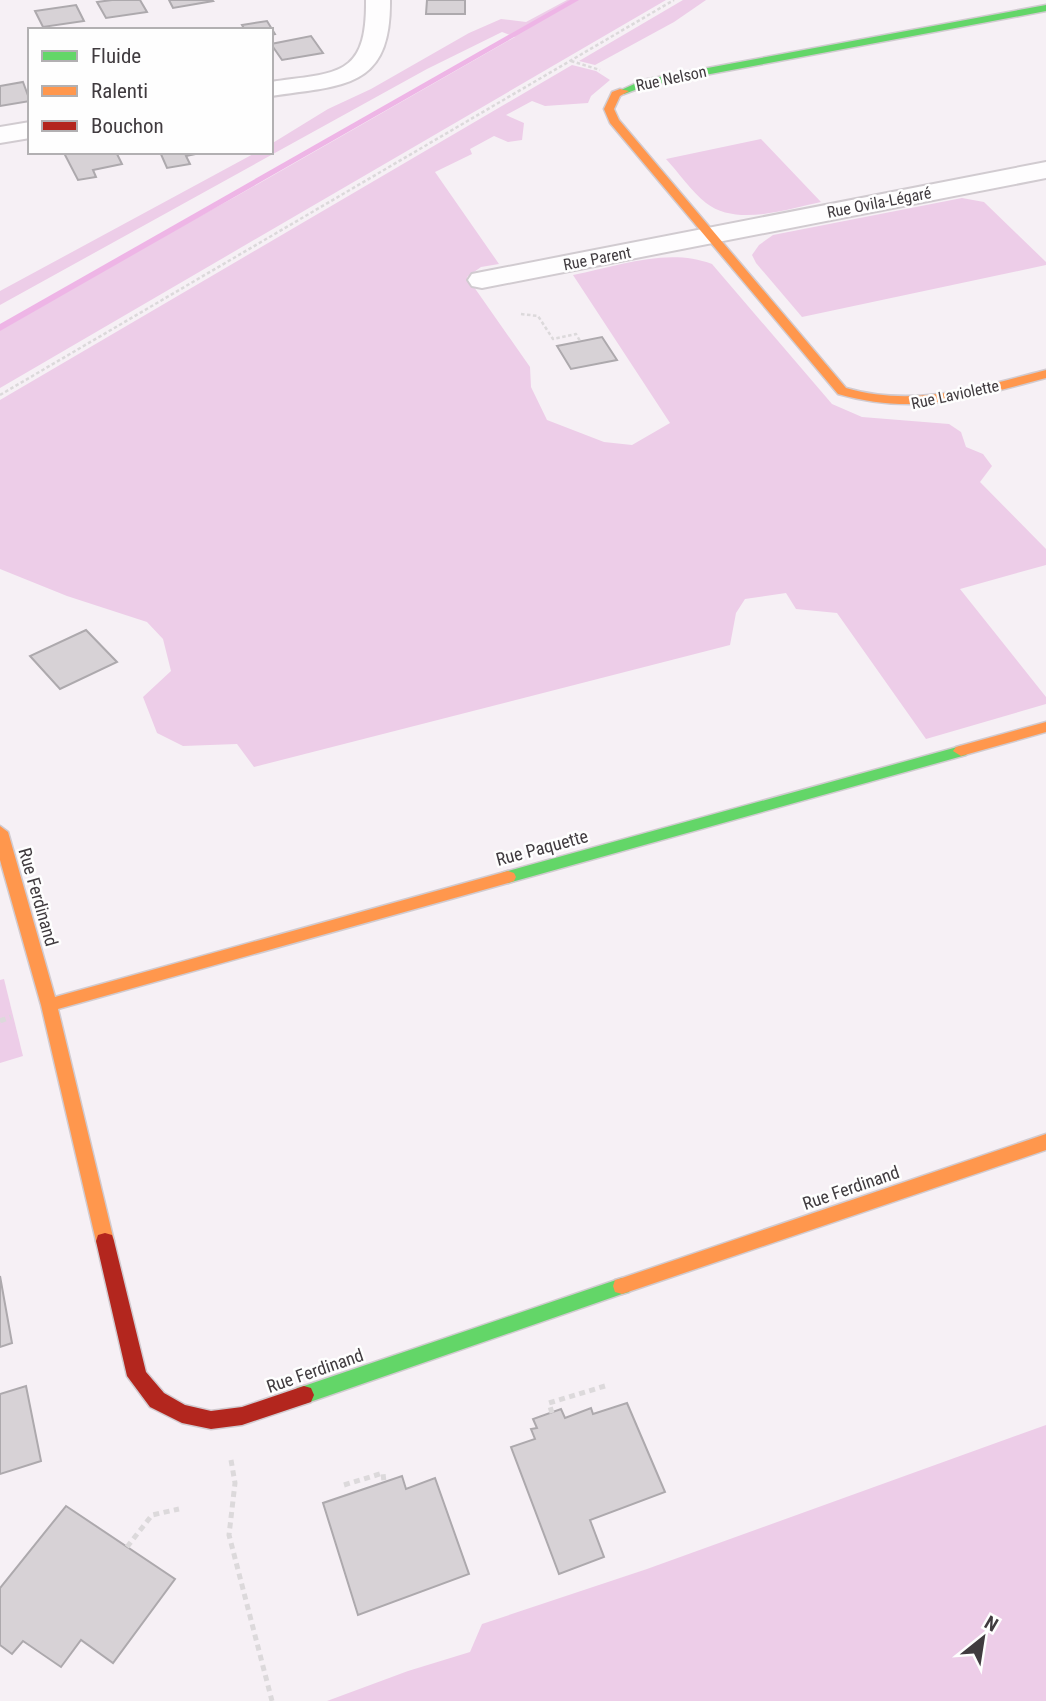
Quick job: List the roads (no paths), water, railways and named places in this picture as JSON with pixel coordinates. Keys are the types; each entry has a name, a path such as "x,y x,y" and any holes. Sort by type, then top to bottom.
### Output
{"street":[{"path":"273,89 346,75 359,69 375,48 379,0"},
{"name":"Rue Nelson","path":"864,400 837,386 614,121 609,109 616,94 643,83 1046,8"},
{"path":"0,135 28,130"},
{"name":"Rue Ovila-Légaré","path":"712,235 1046,170"},
{"name":"Rue Parent","path":"482,280 712,235"},
{"name":"Rue Laviolette","path":"864,400 913,404 1046,374"},
{"name":"Rue Paquette","path":"49,1005 1046,727"},
{"name":"Rue Ferdinand","path":"0,832 49,1005 137,1376 149,1394 171,1409 213,1422 242,1416 1046,1142"}],"waterway":[{"path":"0,328 575,0"}]}
